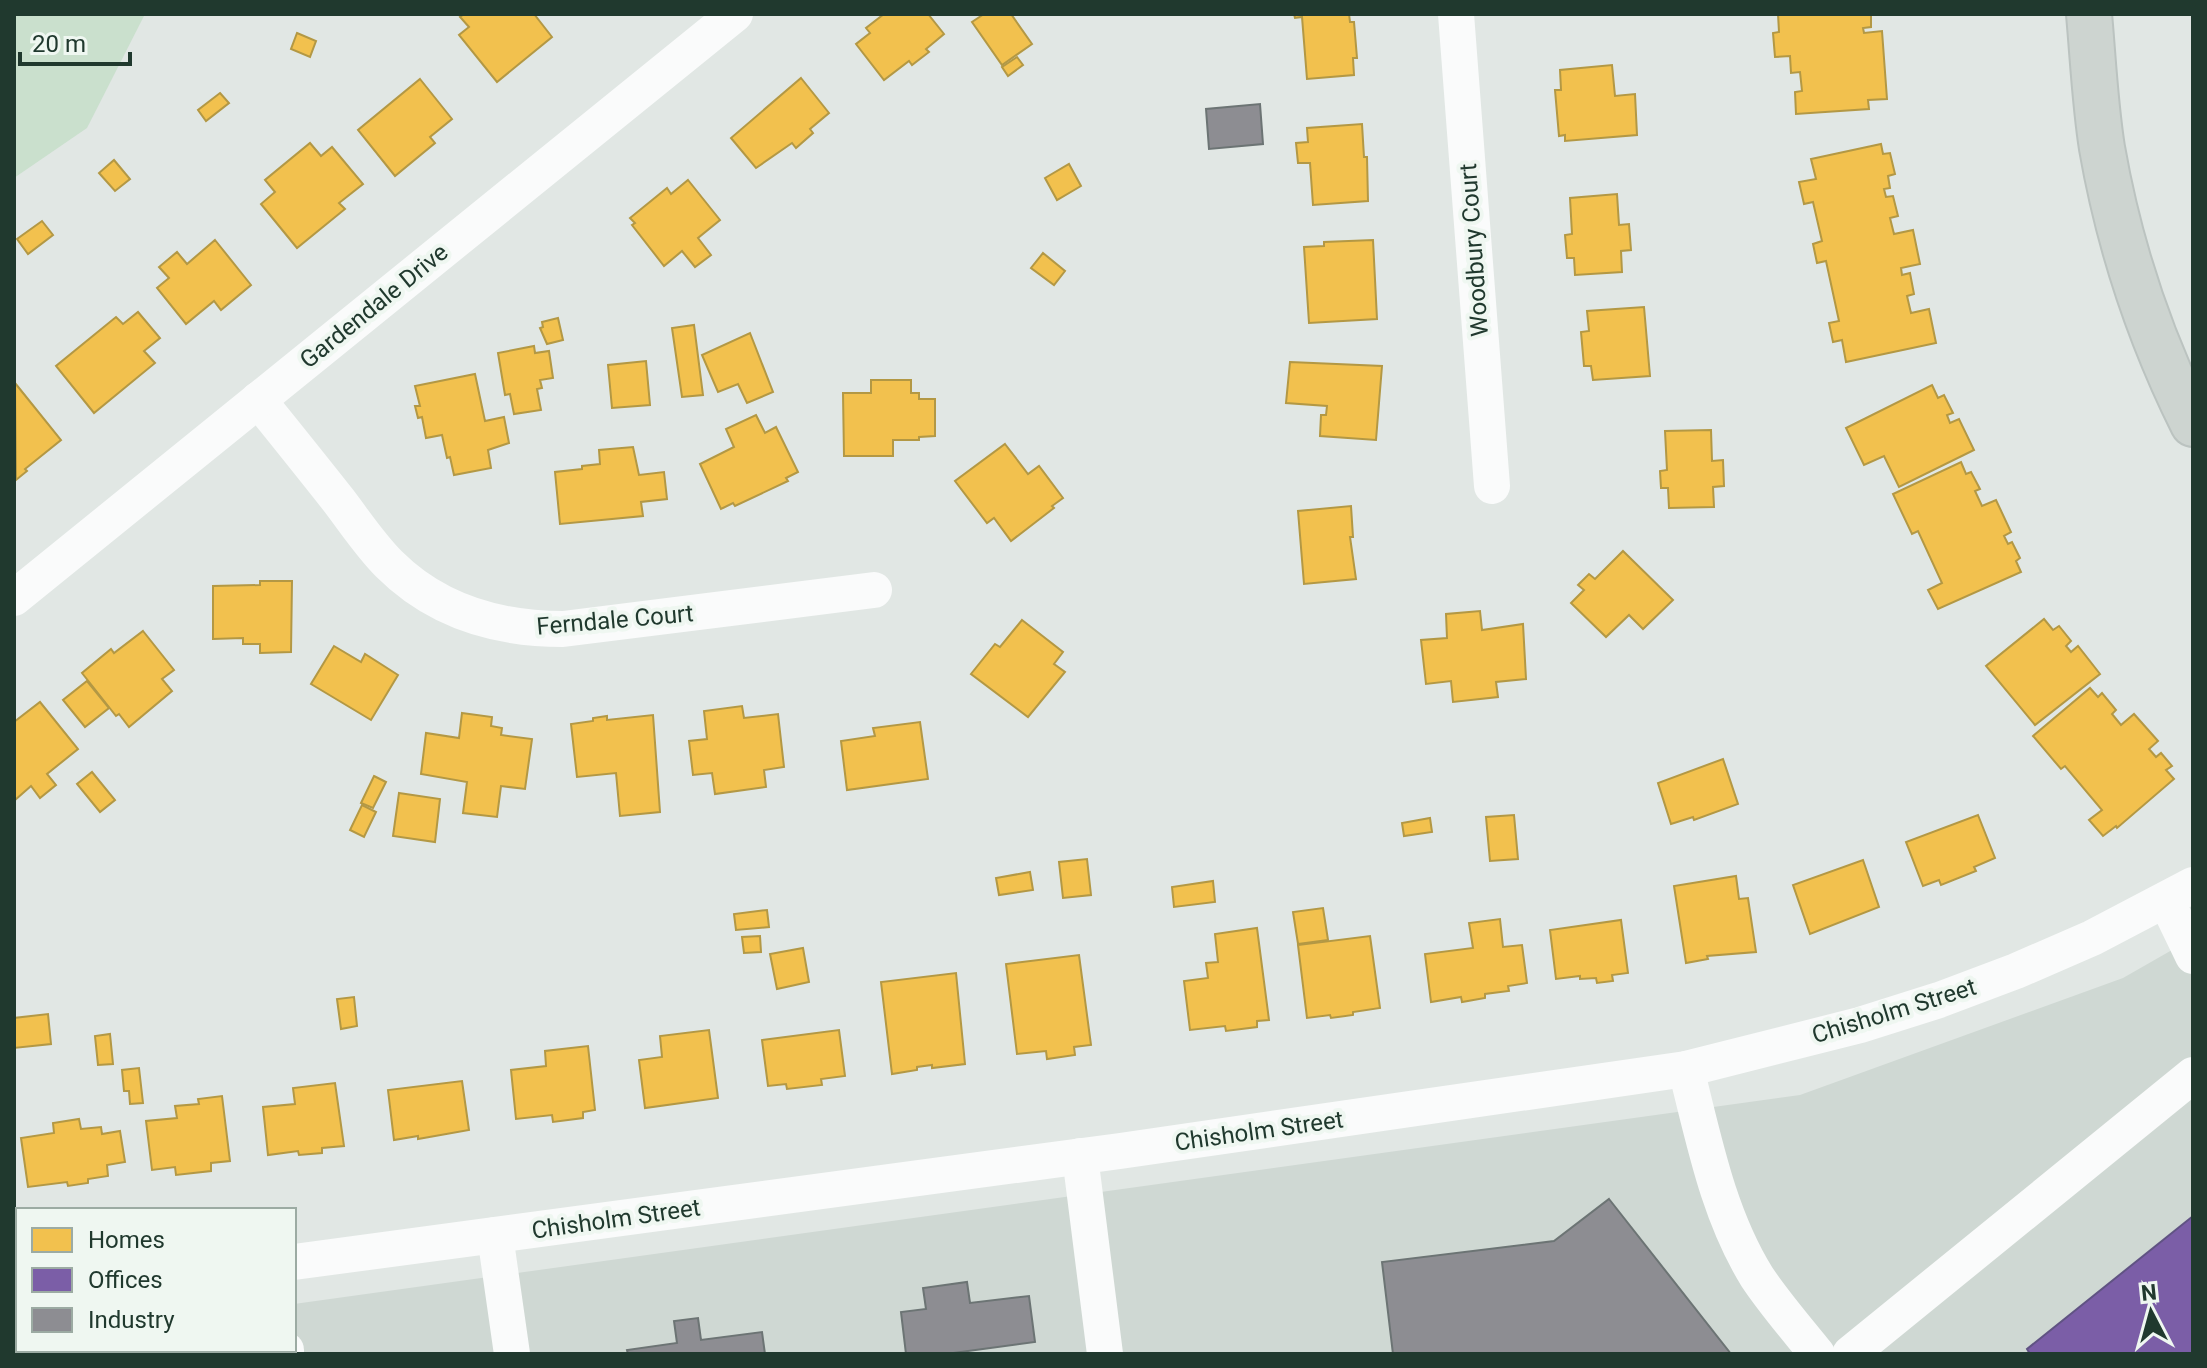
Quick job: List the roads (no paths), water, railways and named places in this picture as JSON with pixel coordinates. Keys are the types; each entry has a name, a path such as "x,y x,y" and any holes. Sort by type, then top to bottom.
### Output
{"main road":[{"path":"2089,14 2102,145 2113,205 2147,322 2193,424"}],"street":[{"name":"Gardendale Drive","path":"14,598 735,14"},
{"name":"Woodbury Court","path":"1456,14 1492,486"},
{"name":"Ferndale Court","path":"258,400 389,564 439,601 468,615 520,628 563,629 874,590"},
{"path":"2180,893 2193,956"},
{"name":"Chisholm Street","path":"296,1262 1080,1156 1686,1069 1860,1025 1939,1000 2092,938 2180,893"},
{"path":"1686,1069 1717,1186 1736,1237 1772,1299 1817,1354"},
{"path":"1850,1354 2193,1075"},
{"path":"1080,1156 1105,1354"},
{"path":"495,1235 512,1354"}]}
